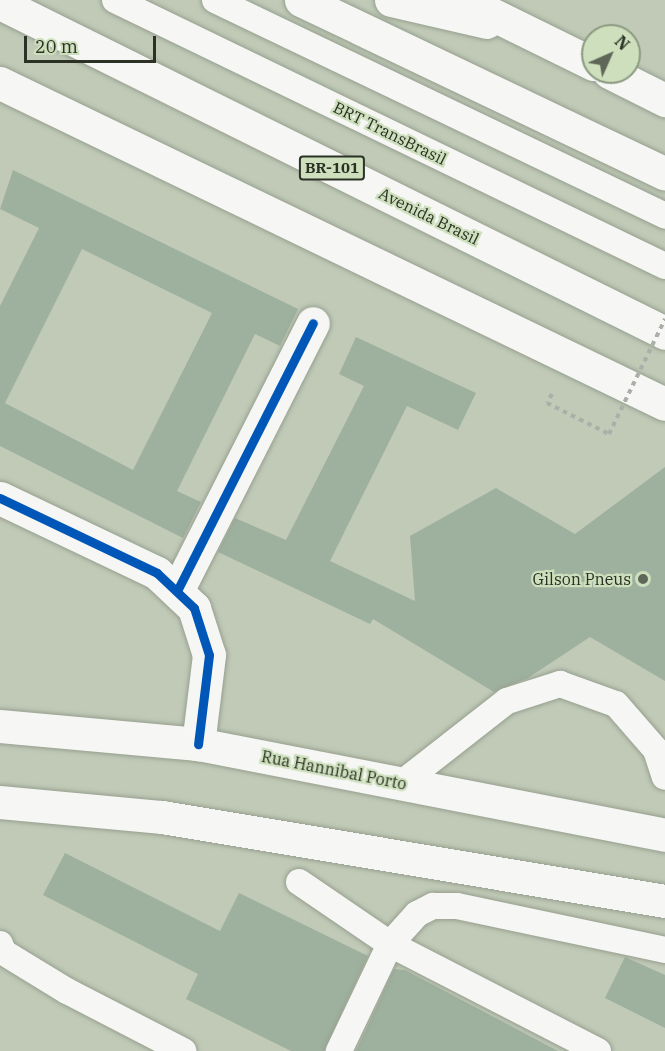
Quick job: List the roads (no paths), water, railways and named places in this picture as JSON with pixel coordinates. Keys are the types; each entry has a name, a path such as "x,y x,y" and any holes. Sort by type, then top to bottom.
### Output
{"main road":[{"path":"301,0 665,174"},
{"path":"391,0 524,30"},
{"path":"463,0 581,58"},
{"name":"Avenida Brasil","path":"0,3 665,333"},
{"path":"0,83 665,404"},
{"path":"633,84 665,100"},
{"path":"178,589 313,322"},
{"path":"0,498 157,573 178,589 194,608 209,655 198,744"},
{"name":"Rua Hannibal Porto","path":"0,726 198,744 665,835"},
{"path":"0,802 162,817 665,901"}],"lane":[{"name":"BRT TransBrasil","path":"115,0 665,266"},
{"path":"215,0 665,216"},
{"path":"402,783 507,701 560,684 616,704 657,750 665,777"},
{"path":"299,882 390,944 598,1051"},
{"path":"339,1051 390,944 417,914 433,906 457,906 665,950"},
{"path":"1,949 183,1051"}],"place":[{"name":"Gilson Pneus","path":"643,579"}]}
